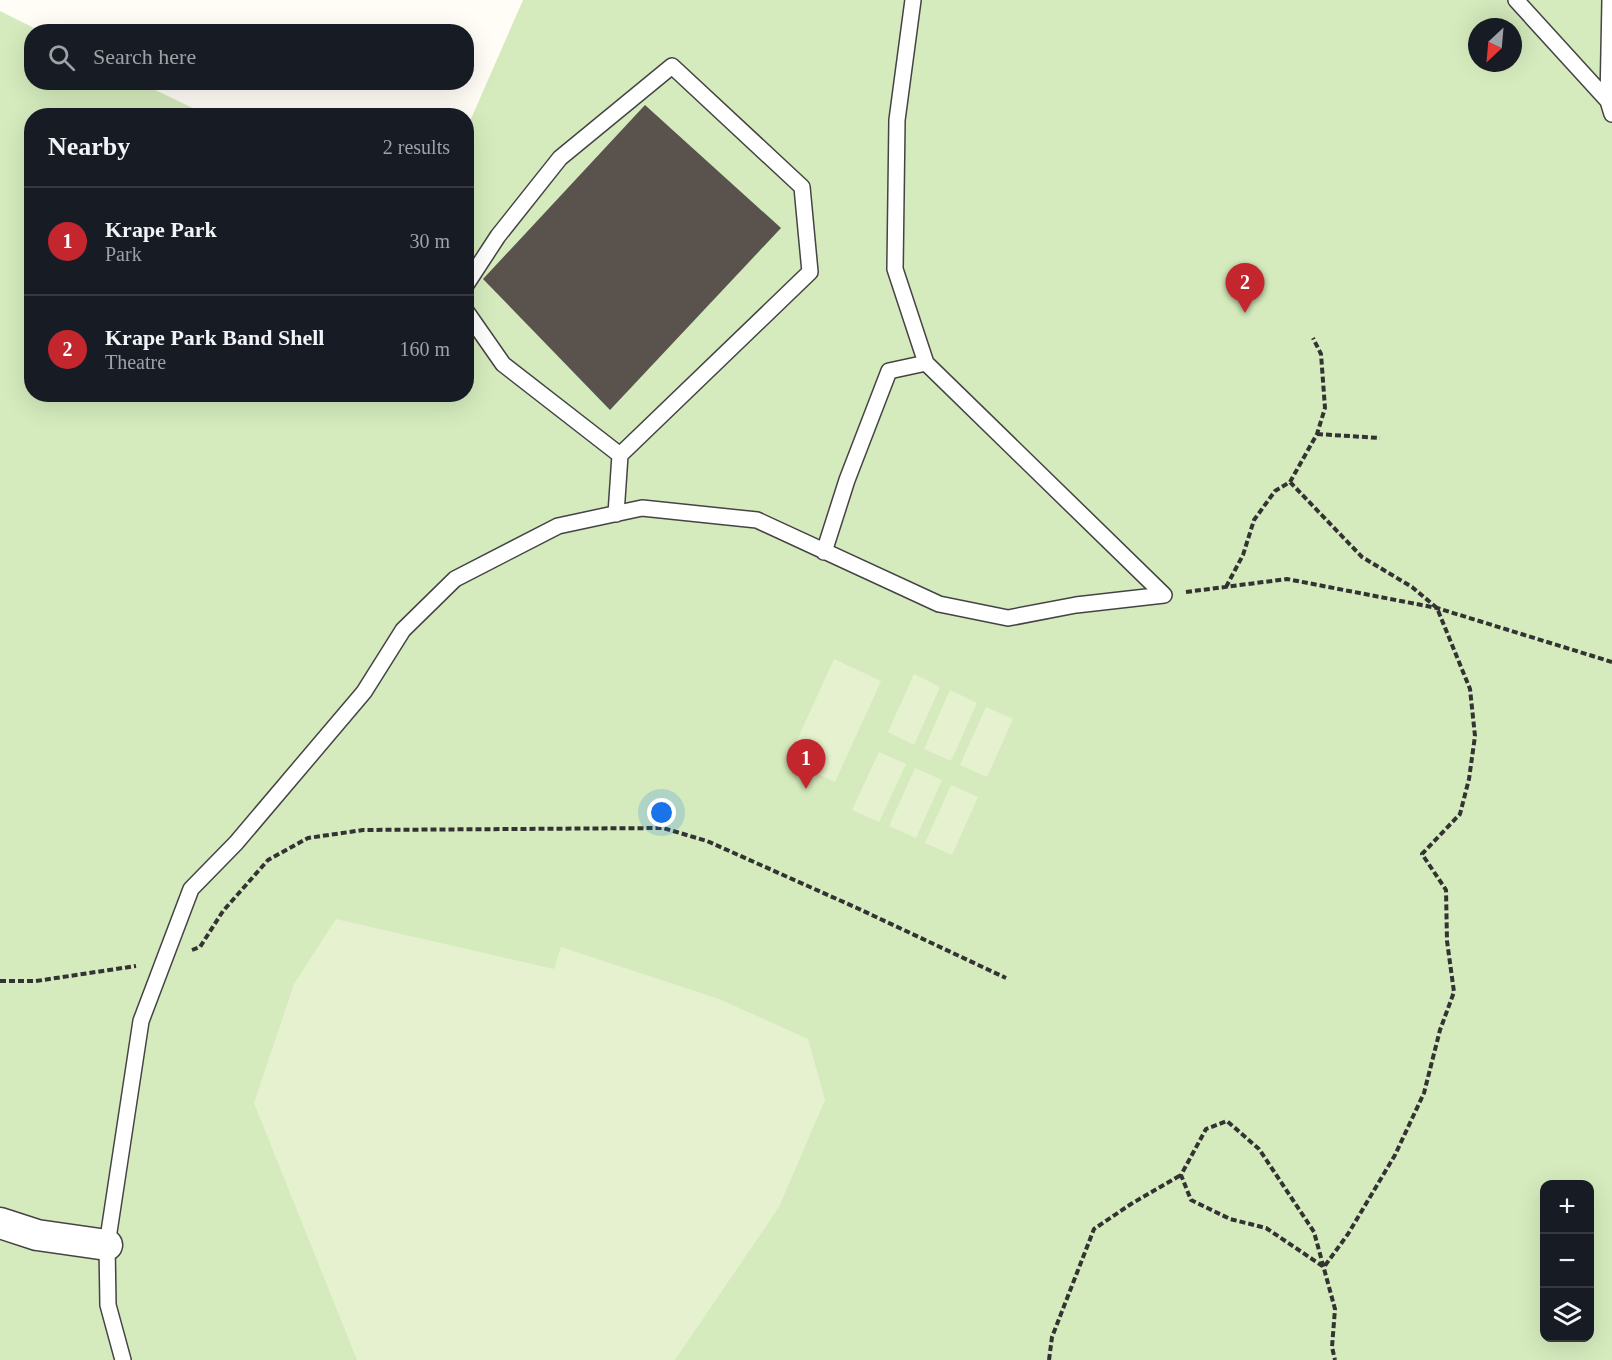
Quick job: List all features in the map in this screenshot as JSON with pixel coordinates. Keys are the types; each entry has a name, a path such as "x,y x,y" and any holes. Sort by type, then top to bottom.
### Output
{"street":[{"path":"0,1223 37,1235 107,1245"}],"lane":[{"path":"913,0 897,120 896,269 926,363 1164,595"},
{"path":"1516,0 1610,108"},
{"path":"1610,0 1610,108"},
{"path":"474,273 498,236 560,158 672,66 802,187 810,272 621,455 616,514"},
{"path":"474,322 503,364 621,455"},
{"path":"824,552 847,480 888,371 926,363"},
{"path":"123,1360 108,1305 107,1245 141,1021 191,889 236,843 364,692 403,630 455,579 558,526 642,508 757,520 939,604 1008,618 1076,605 1164,595"}],"path":[{"path":"1226,587 1243,555 1254,520 1275,491 1290,482 1317,434 1325,408 1322,354 1313,338"},
{"path":"1317,434 1380,438"},
{"path":"1290,482 1362,557 1412,587 1437,608 1470,689 1475,736 1469,779 1460,814 1422,854 1446,890 1447,941 1454,992 1440,1030 1424,1093 1395,1155 1348,1234 1324,1268"},
{"path":"1164,595 1287,579 1437,608 1612,662"},
{"path":"0,981 36,981 162,962 200,947 223,911 268,860 308,838 363,830 663,828 707,841 1006,978"},
{"path":"1049,1360 1052,1337 1094,1229 1181,1175 1206,1129 1227,1121 1259,1149 1314,1232 1335,1309 1332,1347 1335,1360"},
{"path":"1181,1175 1191,1200 1230,1220 1266,1228 1324,1268"}],"green space":[{"path":"523,0 1612,0 1612,1360 0,1360 0,11 26,24 24,24 24,90 155,90 193,108 24,108 24,402 474,402 474,112"},
{"path":"834,659 881,681 835,782 788,760"},
{"path":"914,674 940,687 914,745 888,732"},
{"path":"950,690 977,703 951,761 924,749"},
{"path":"986,707 1013,719 987,777 960,765"},
{"path":"879,752 906,764 879,822 852,810"},
{"path":"915,768 942,780 916,838 889,826"},
{"path":"951,785 978,797 952,855 925,843"},
{"path":"336,919 554,969 561,947 719,999 808,1039 825,1100 779,1207 675,1360 357,1360 254,1103 294,984"}],"building":[{"path":"645,105 781,228 610,410 483,279"}],"place":[{"name":"Krape Park Band Shell","path":"1245,313"},
{"name":"Krape Park","path":"806,789"}]}
